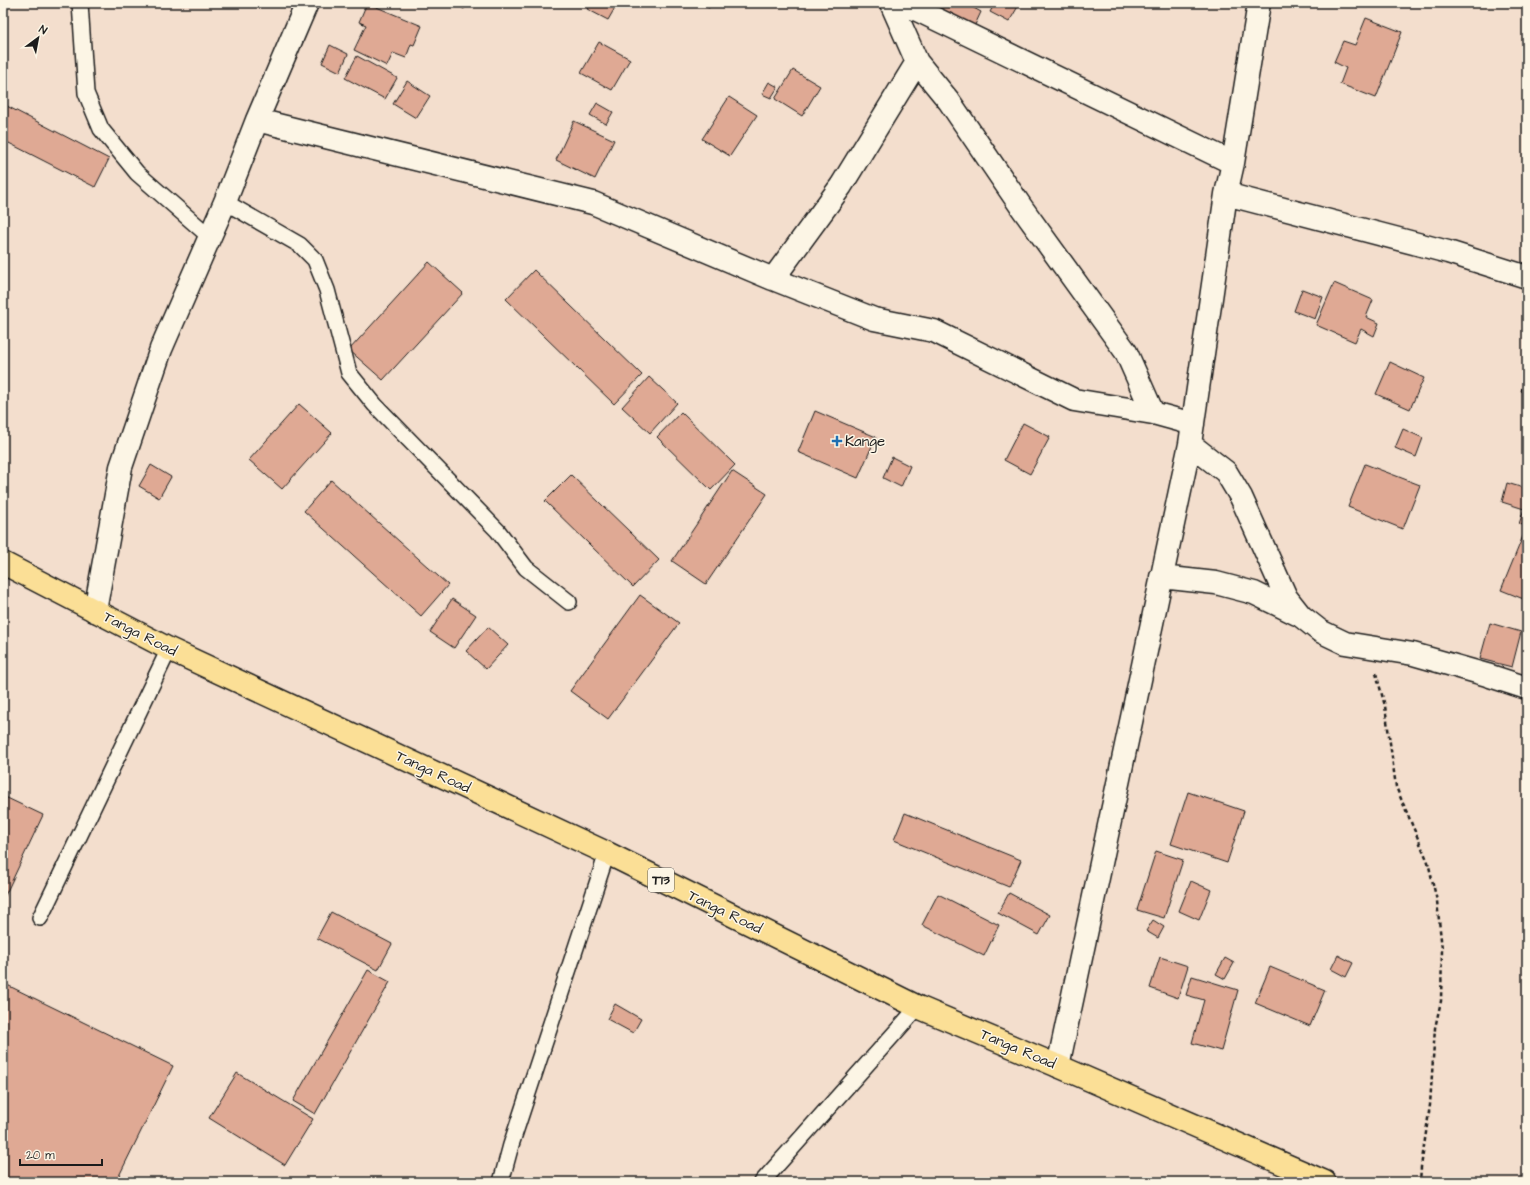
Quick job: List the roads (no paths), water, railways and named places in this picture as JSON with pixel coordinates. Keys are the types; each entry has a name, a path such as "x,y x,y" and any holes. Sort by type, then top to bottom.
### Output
{"highway":[{"name":"Tanga Road","path":"3,562 169,649 607,854 918,1007 1325,1182"}],"street":[{"path":"95,611 121,467 161,349 225,202 257,120 307,3"},
{"path":"892,3 917,62 949,101 1022,208 1126,352 1153,413"},
{"path":"903,3 1233,163"},
{"path":"1058,1066 1191,434 1226,194 1233,163 1259,3"},
{"path":"773,279 841,186 917,62"},
{"path":"257,120 593,203 773,279 874,319 934,331 1074,400 1153,413 1191,434 1226,472 1241,497 1286,597 1300,616"},
{"path":"1226,194 1448,252 1527,277"},
{"path":"1161,577 1216,584 1254,592 1300,616 1320,631 1345,643 1413,654 1527,688"}],"lane":[{"path":"80,3 86,93 100,129 137,173 210,237"},
{"path":"225,202 300,245 315,260 327,290 349,373 375,405 498,530 526,568 569,602"},
{"path":"40,918 169,649"},
{"path":"501,1182 511,1145 607,854"},
{"path":"762,1182 918,1007"}],"place":[{"name":"Kange","path":"837,441"}]}
